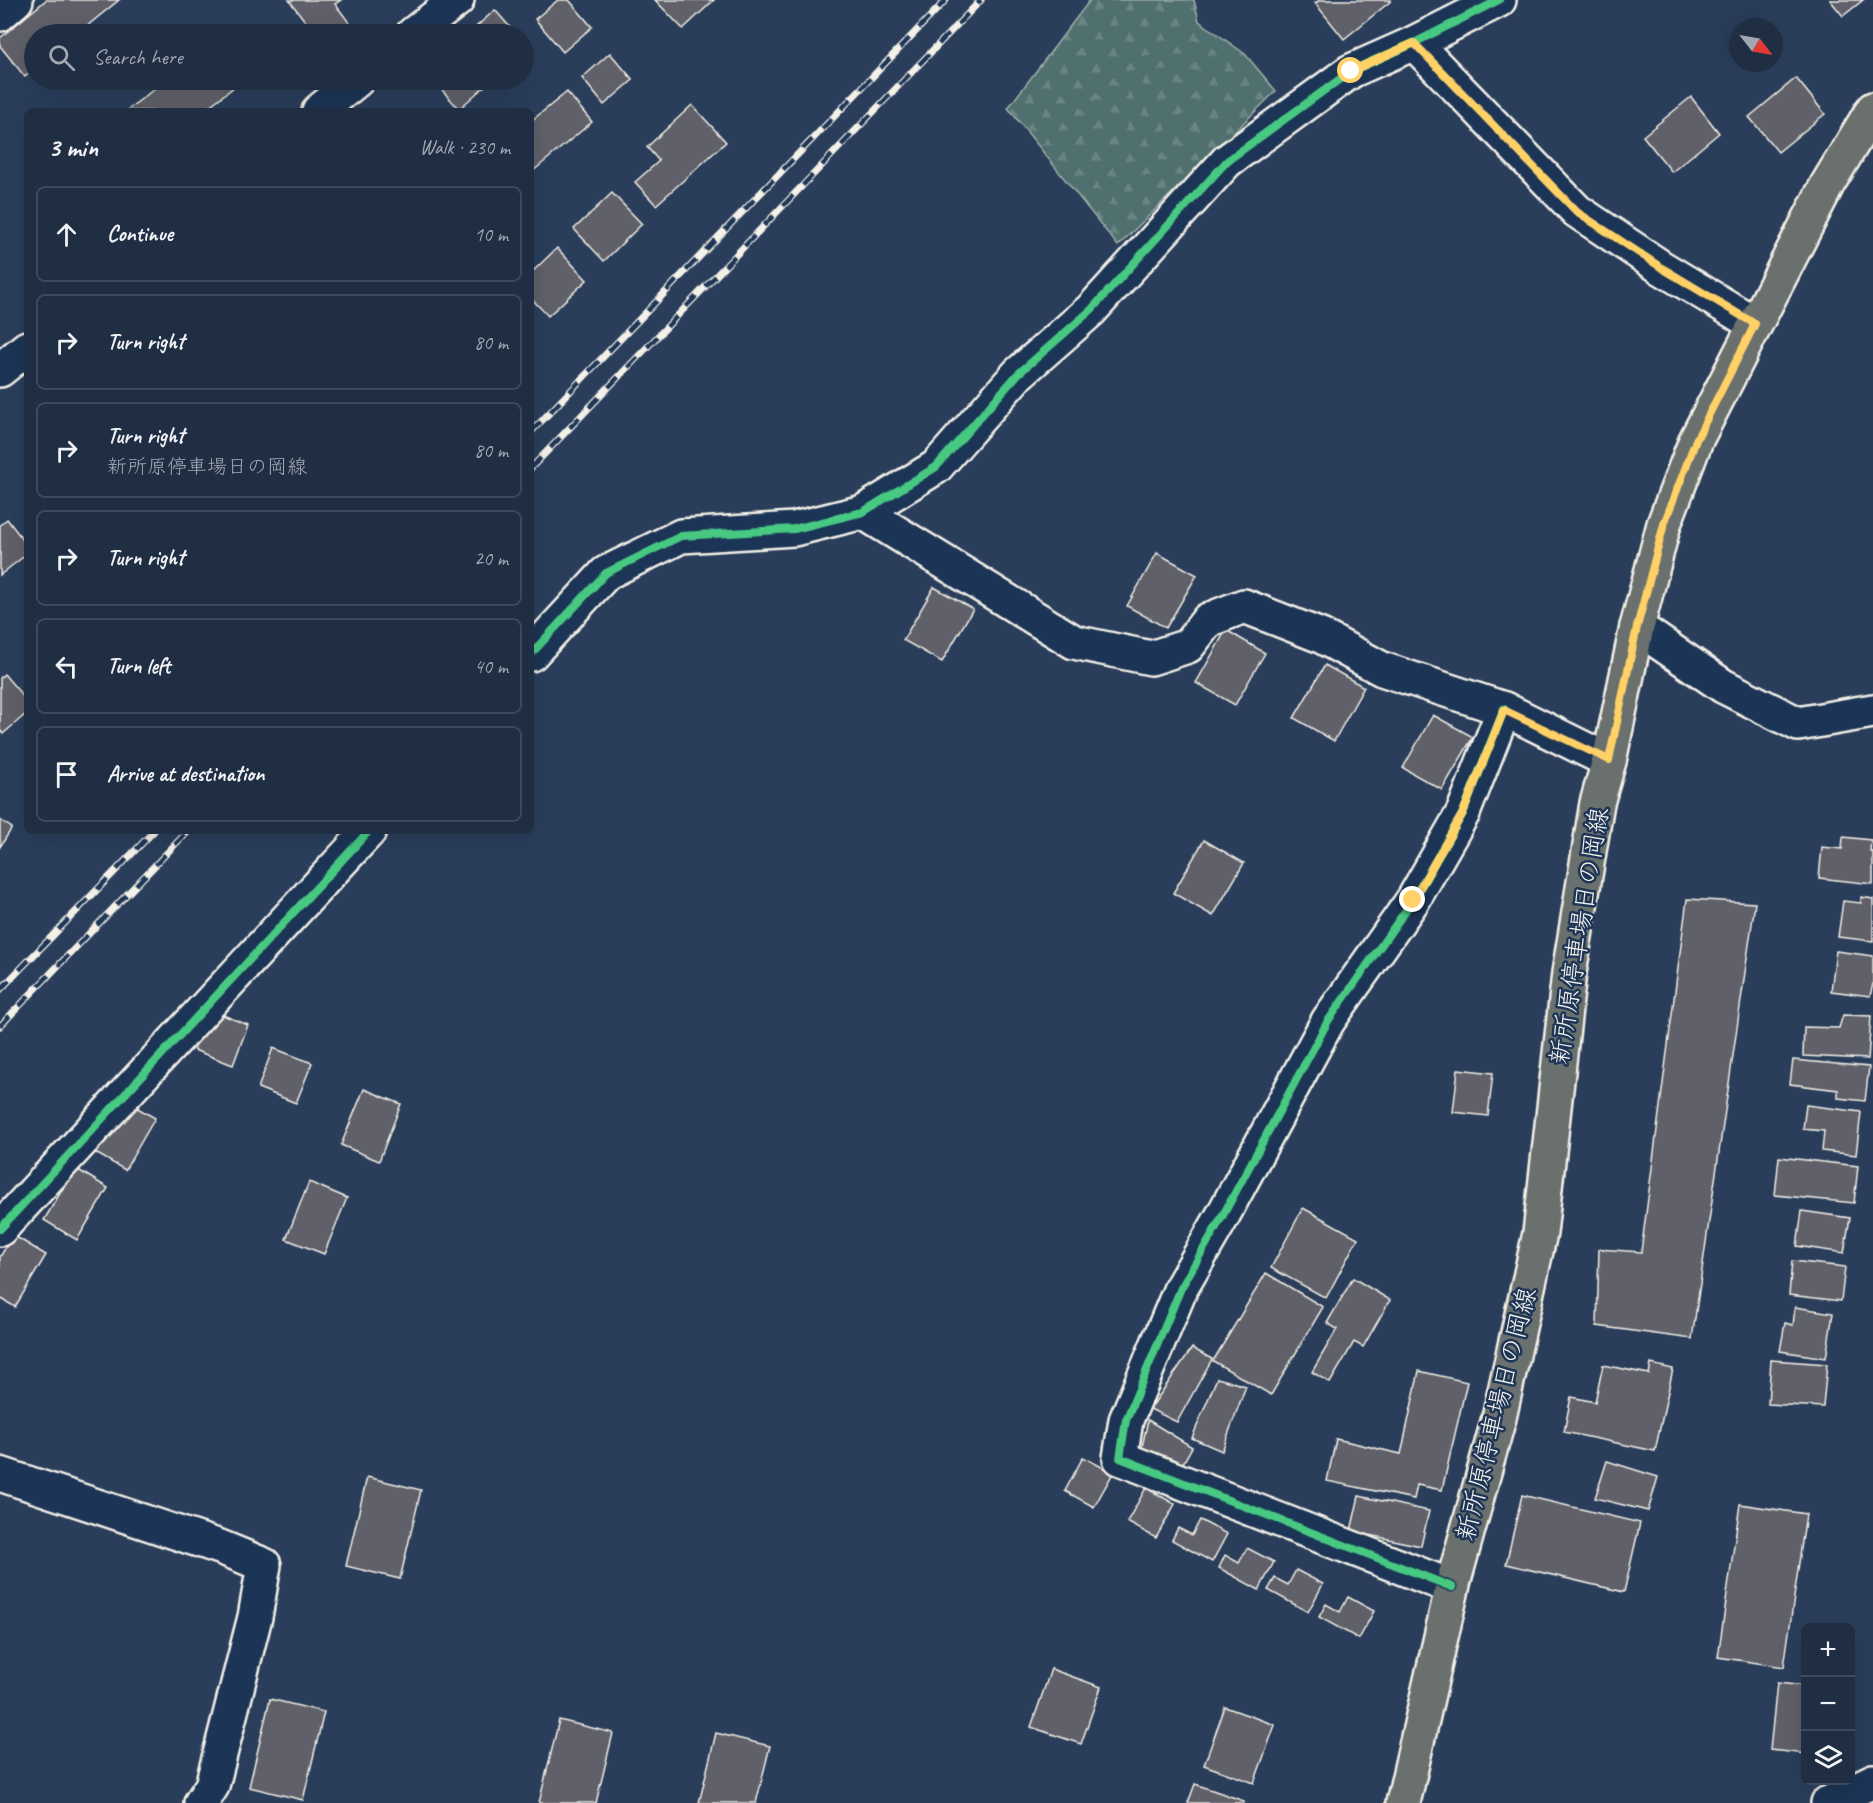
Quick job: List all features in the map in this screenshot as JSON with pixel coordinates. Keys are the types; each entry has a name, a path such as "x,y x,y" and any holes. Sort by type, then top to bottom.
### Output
{"main road":[{"name":"新所原停車場日の岡線","path":"1403,1803 1452,1587 1499,1418 1540,1233 1569,973 1598,803 1637,627 1664,524 1696,440 1827,185 1873,109"}],"street":[{"path":"0,14 16,0"},
{"path":"426,24 457,0"},
{"path":"534,651 606,573 681,536 794,529 863,512 936,467 1018,374 1091,310 1227,161 1351,71 1414,43 1498,0"},
{"path":"1414,43 1577,212 1662,268 1755,324"},
{"path":"323,108 345,90"},
{"path":"0,370 24,350"},
{"path":"863,512 1074,642 1151,658 1188,646 1208,620 1244,606 1321,636 1382,669 1504,710 1609,760"},
{"path":"1637,627 1724,686 1798,724 1873,711"},
{"path":"1452,1587 1119,1458 1126,1420 1181,1288 1328,1021 1413,900 1463,813 1504,710"},
{"path":"0,1229 366,834"},
{"path":"0,1473 220,1547 264,1565 255,1617 212,1786 201,1803"},
{"path":"1828,1803 1873,1781"}],"green space":[{"path":"1090,0 1194,0 1199,21 1245,54 1276,91 1118,246 1008,108"}],"building":[{"path":"46,0 119,0 89,24 24,24 24,76 0,46 0,38"},
{"path":"289,0 341,0 335,4 350,24 307,24"},
{"path":"558,0 569,0 592,27 563,52 535,19"},
{"path":"655,0 714,0 683,29"},
{"path":"1320,0 1391,1 1344,39 1315,3"},
{"path":"1830,0 1863,0 1843,16"},
{"path":"495,10 507,24 479,24"},
{"path":"610,53 633,80 604,105 582,78"},
{"path":"1796,78 1825,114 1778,152 1749,117"},
{"path":"153,90 230,90 207,108 130,108"},
{"path":"442,90 480,90 460,108"},
{"path":"567,92 592,122 534,170 534,119"},
{"path":"1691,97 1719,133 1672,172 1643,136"},
{"path":"692,105 726,142 656,205 635,182 659,161 647,147"},
{"path":"612,193 642,224 604,261 574,229"},
{"path":"557,248 587,280 548,316 534,301 534,270"},
{"path":"7,519 24,541 24,556 0,575 0,525"},
{"path":"1157,553 1197,575 1166,628 1127,606"},
{"path":"934,587 973,609 942,662 903,640"},
{"path":"1226,630 1265,653 1235,705 1196,683"},
{"path":"1325,665 1364,687 1334,741 1294,718"},
{"path":"4,674 24,697 24,716 3,734 0,730 0,678"},
{"path":"1433,715 1473,737 1442,790 1403,768"},
{"path":"0,820 12,828 0,847"},
{"path":"1843,837 1871,840 1873,884 1819,878 1822,847 1842,849"},
{"path":"1204,840 1244,863 1213,916 1173,893"},
{"path":"1861,897 1873,899 1873,941 1838,937 1843,901 1861,903"},
{"path":"1687,899 1755,903 1692,1339 1597,1326 1599,1249 1641,1252"},
{"path":"1836,951 1873,956 1873,984 1870,996 1831,991"},
{"path":"210,1010 248,1025 233,1065 194,1050"},
{"path":"1843,1015 1871,1016 1868,1059 1803,1056 1804,1027 1839,1028"},
{"path":"273,1048 312,1063 296,1103 258,1088"},
{"path":"1793,1060 1869,1067 1865,1101 1838,1098 1838,1090 1790,1084"},
{"path":"1458,1069 1493,1073 1488,1116 1453,1112"},
{"path":"364,1089 401,1104 379,1161 341,1145"},
{"path":"122,1099 155,1118 125,1170 92,1151"},
{"path":"1806,1105 1861,1112 1856,1155 1822,1151 1824,1131 1803,1129"},
{"path":"1779,1157 1858,1166 1854,1203 1775,1195"},
{"path":"75,1168 108,1188 77,1240 44,1220"},
{"path":"309,1182 347,1198 324,1254 286,1239"},
{"path":"1303,1208 1358,1238 1326,1298 1271,1268"},
{"path":"1802,1211 1850,1218 1844,1253 1797,1246"},
{"path":"13,1235 46,1255 15,1307 0,1298 0,1257"},
{"path":"1792,1261 1845,1267 1841,1301 1789,1295"},
{"path":"1266,1273 1323,1307 1271,1395 1213,1361"},
{"path":"1353,1278 1390,1300 1363,1347 1354,1342 1330,1383 1312,1372 1337,1329 1327,1323"},
{"path":"1795,1307 1833,1313 1826,1358 1780,1351 1785,1323 1793,1325"},
{"path":"1192,1348 1212,1359 1177,1422 1150,1409"},
{"path":"1771,1360 1827,1364 1823,1407 1768,1404"},
{"path":"1651,1364 1673,1369 1655,1451 1564,1432 1571,1397 1595,1402 1603,1365 1649,1374"},
{"path":"1419,1371 1467,1382 1442,1490 1417,1485 1414,1499 1327,1481 1336,1439 1401,1454"},
{"path":"1217,1378 1246,1386 1222,1451 1192,1438"},
{"path":"1148,1420 1192,1447 1182,1465 1173,1460 1169,1467 1141,1451"},
{"path":"1083,1457 1113,1473 1094,1507 1065,1491"},
{"path":"1607,1461 1658,1477 1648,1511 1595,1498"},
{"path":"367,1477 421,1490 400,1579 346,1566"},
{"path":"1146,1488 1175,1504 1156,1538 1127,1522"},
{"path":"1522,1495 1640,1523 1624,1592 1506,1564"},
{"path":"1359,1496 1429,1511 1421,1546 1351,1531"},
{"path":"1740,1504 1806,1514 1784,1667 1718,1657"},
{"path":"1200,1520 1227,1534 1212,1562 1172,1540 1178,1528 1192,1535"},
{"path":"1247,1548 1274,1562 1259,1590 1219,1568 1225,1555 1239,1563"},
{"path":"1296,1570 1323,1584 1308,1612 1268,1590 1275,1578 1288,1585"},
{"path":"1348,1597 1374,1611 1359,1639 1319,1617 1326,1604 1340,1612"},
{"path":"1051,1669 1101,1687 1081,1744 1031,1727"},
{"path":"1777,1683 1801,1685 1801,1753 1770,1750"},
{"path":"270,1699 324,1712 303,1800 249,1787"},
{"path":"1225,1707 1275,1725 1254,1783 1204,1765"},
{"path":"559,1720 613,1733 596,1803 539,1803"},
{"path":"716,1733 770,1746 756,1803 699,1803"},
{"path":"1195,1784 1244,1801 1244,1803 1188,1803"}],"railway":[{"path":"534,429 946,0"},
{"path":"534,465 981,0"},
{"path":"0,990 151,834"},
{"path":"0,1026 185,834"}],"cycle path":[{"path":"534,651 606,573 681,536 794,529 863,512 936,467 1018,374 1091,310 1227,161 1351,71 1414,43 1499,0"},
{"path":"1452,1587 1120,1458 1126,1420 1181,1288 1328,1021 1413,900 1463,813 1504,709"},
{"path":"0,1229 366,834"}],"route":[{"path":"1351,71 1414,43 1577,212 1662,268 1755,324 1696,440 1664,524 1637,627 1609,760 1504,710 1463,813 1413,900"}]}
